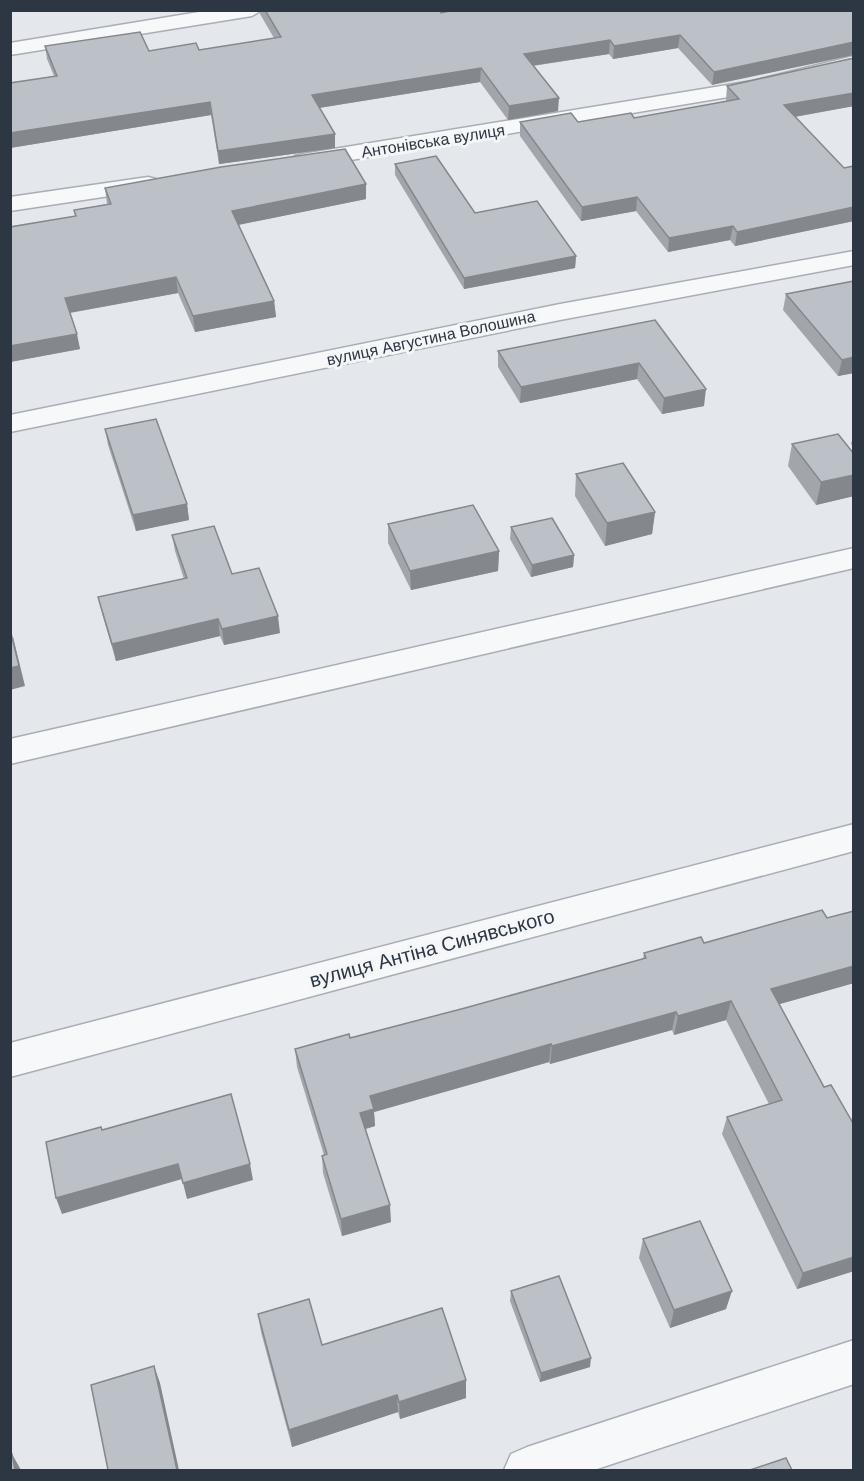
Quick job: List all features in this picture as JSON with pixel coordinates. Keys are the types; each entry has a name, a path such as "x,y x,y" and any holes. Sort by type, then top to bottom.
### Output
{"street":[{"path":"10,49 252,10"},
{"name":"Антонівська вулиця","path":"276,165 403,147 752,87 854,62"},
{"path":"10,204 172,180"},
{"name":"вулиця Августина Волошина","path":"10,424 560,312 854,258"},
{"path":"10,752 854,558"},
{"name":"вулиця Антіна Синявського","path":"10,1060 854,837"},
{"path":"527,1470 850,1373"}],"building":[{"path":"265,10 439,10 441,13 454,10 854,10 854,42 714,72 680,35 614,46 610,40 524,54 559,98 509,106 481,68 312,95 335,134 218,151 210,102 10,133 10,83 57,76 45,46 140,32 149,51 196,43 199,50 281,37"},
{"path":"854,58 854,93 784,105 844,168 854,166 854,207 737,232 733,226 669,238 637,197 582,207 520,122 571,113 578,122 631,113 634,118 739,99 727,86"},
{"path":"345,149 366,184 232,211 274,301 193,316 176,277 65,298 77,334 10,346 10,227 76,216 74,210 111,204 105,188 221,167"},
{"path":"436,156 475,213 537,201 576,256 464,278 395,164"},
{"path":"854,281 854,357 842,360 786,294"},
{"path":"655,320 706,389 664,398 639,363 521,387 498,351"},
{"path":"156,419 187,504 133,515 105,429"},
{"path":"838,434 854,454 854,475 821,482 792,444"},
{"path":"623,463 655,512 607,523 576,474"},
{"path":"473,505 499,551 410,571 388,524"},
{"path":"552,518 574,555 532,565 511,527"},
{"path":"214,526 232,574 259,568 278,616 222,629 218,619 112,644 98,597 187,578 172,535"},
{"path":"10,629 19,666 10,668"},
{"path":"822,910 827,918 854,911 854,966 771,989 824,1087 831,1085 854,1125 854,1257 803,1273 727,1117 782,1100 731,1001 678,1016 676,1012 552,1046 551,1044 370,1096 374,1109 360,1113 390,1205 341,1219 322,1156 327,1154 295,1049 349,1034 350,1038 465,1008 646,958 644,953 701,937 704,943"},
{"path":"231,1094 250,1164 183,1183 178,1164 56,1198 46,1142 101,1127 102,1130"},
{"path":"700,1221 732,1291 674,1310 643,1239"},
{"path":"559,1276 591,1358 541,1373 511,1291"},
{"path":"309,1299 322,1345 442,1308 466,1380 399,1402 397,1395 289,1430 258,1314"},
{"path":"154,1366 177,1470 108,1470 91,1385"},
{"path":"10,1454 12,1454 15,1470 10,1470"},
{"path":"786,1458 792,1470 750,1470"}]}
